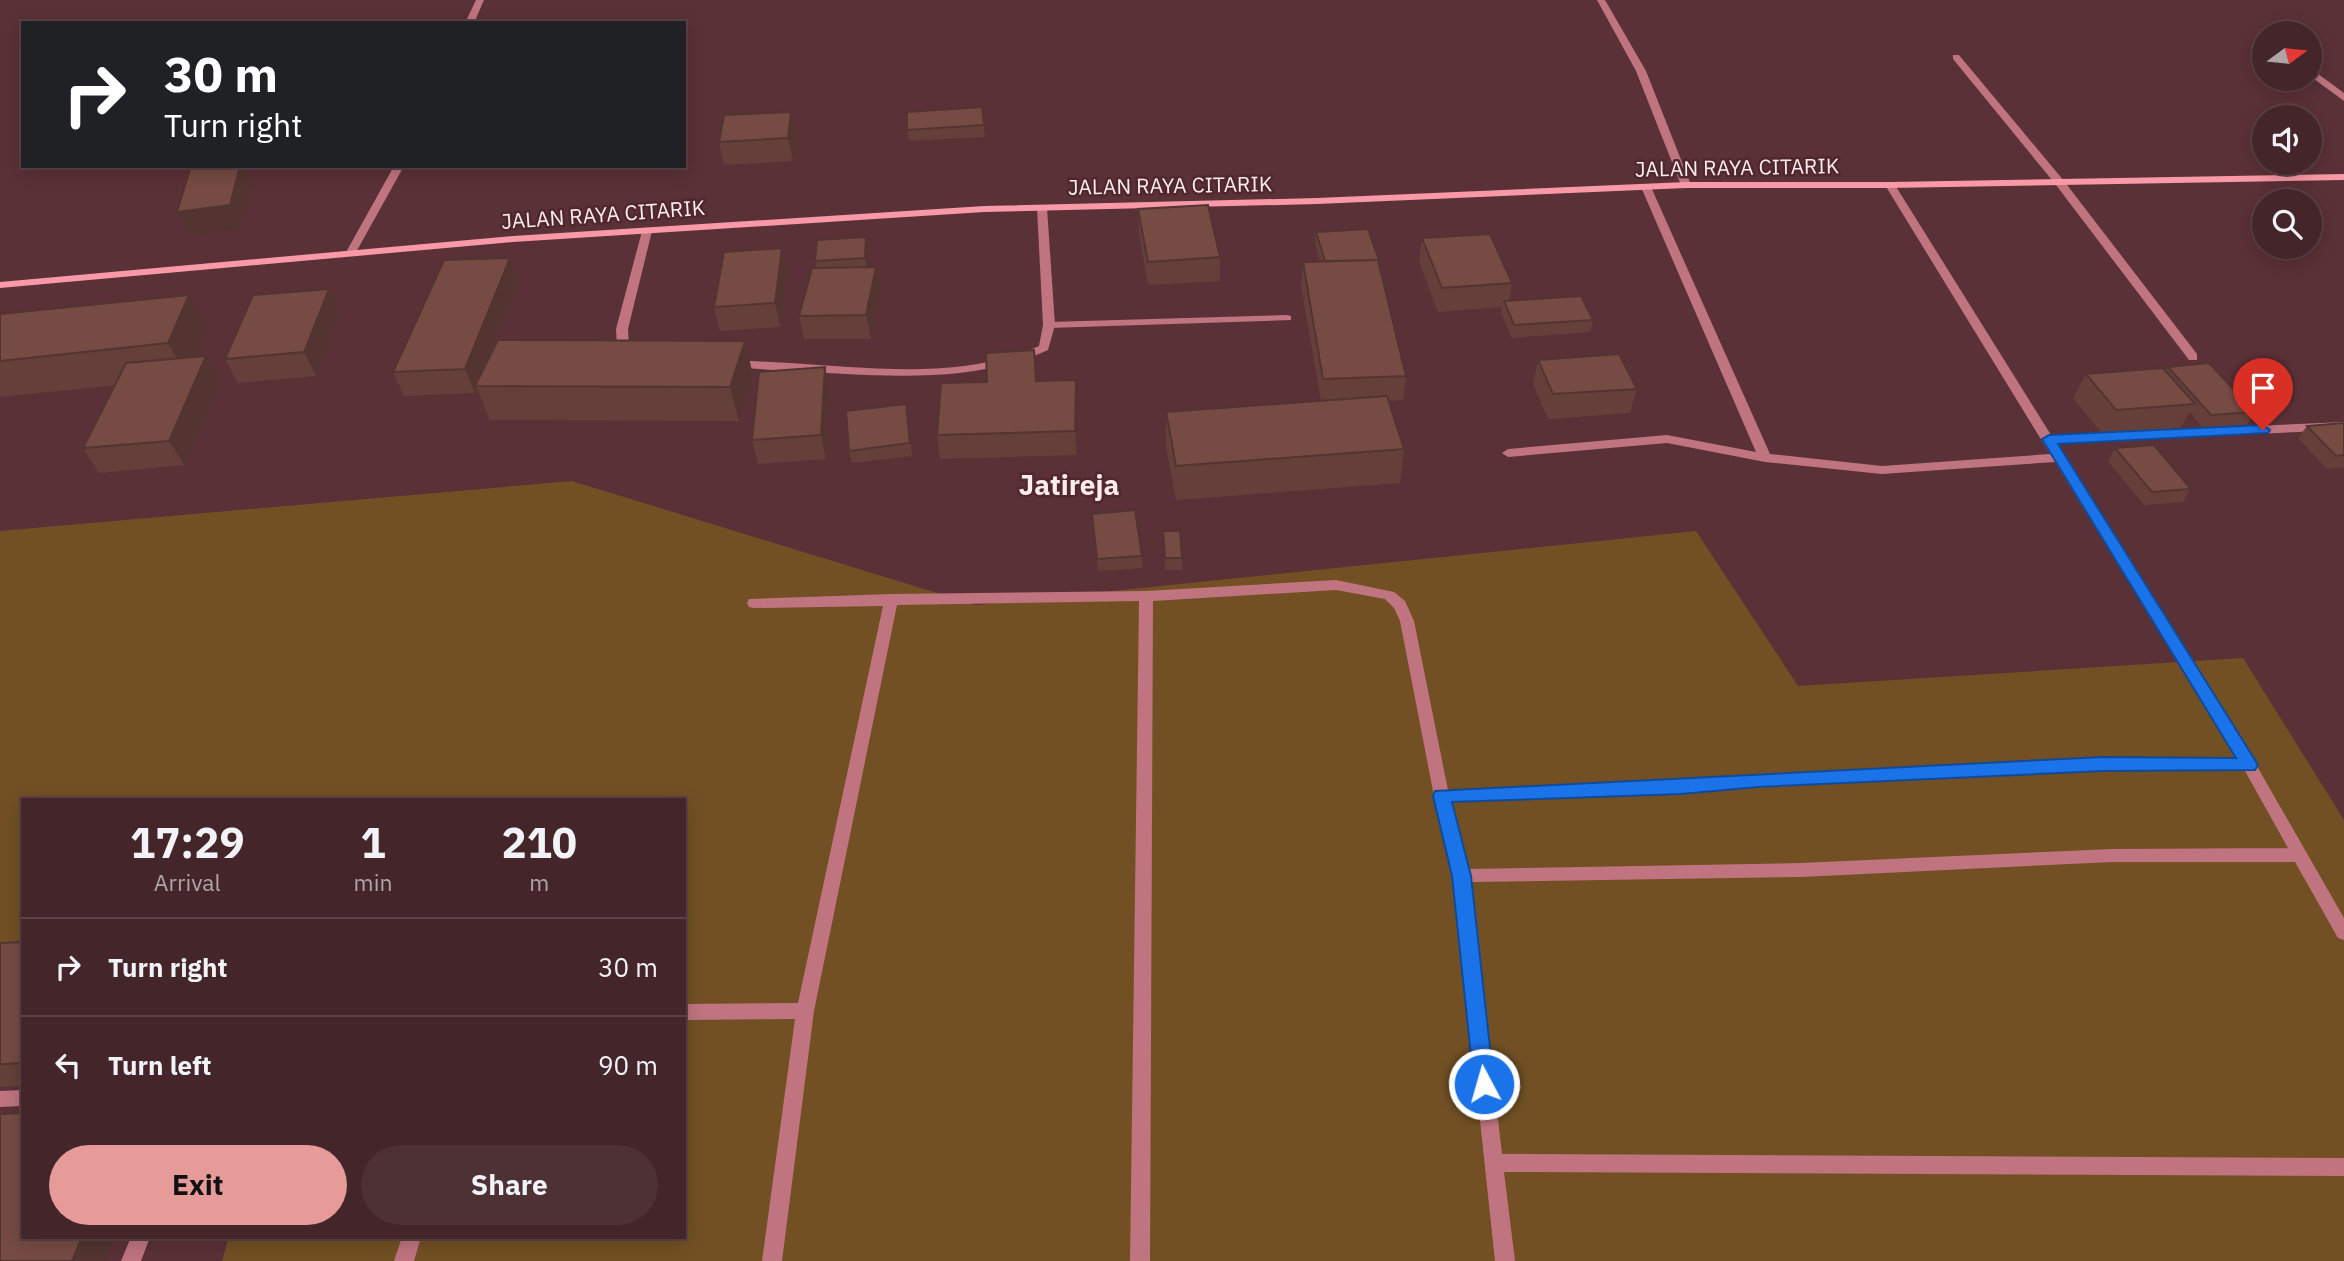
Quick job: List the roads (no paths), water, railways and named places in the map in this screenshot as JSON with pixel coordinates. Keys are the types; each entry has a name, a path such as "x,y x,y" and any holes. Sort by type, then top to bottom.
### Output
{"street":[{"path":"470,21 480,0"},
{"path":"1601,0 1641,71 1686,185"},
{"path":"1956,57 2060,183 2193,357"},
{"path":"2322,81 2344,98"},
{"path":"350,254 398,168"},
{"name":"JALAN RAYA CITARIK","path":"0,285 350,254 984,208 1317,201 1686,185 2060,183 2344,177"},
{"path":"1890,185 2249,765 2344,933"},
{"path":"1646,187 1765,458"},
{"path":"723,364 889,372 990,368 1020,360 1044,348 1049,325 1042,208"},
{"path":"647,231 622,329 623,347 649,358"},
{"path":"1049,325 1287,318"},
{"path":"2049,439 2344,426"},
{"path":"1508,453 1667,439 1765,458 1882,470 2059,458"},
{"path":"754,603 1146,596 1336,585 1389,595 1400,604 1407,621 1442,796 1462,876 1505,1261"},
{"path":"1140,1261 1146,596"},
{"path":"772,1261 805,1011 891,599"},
{"path":"1442,796 1681,787 1758,780 2088,765 2249,765"},
{"path":"1462,876 1593,871 1747,872 2205,852 2299,855"},
{"path":"686,1012 805,1011"},
{"path":"0,1099 21,1098"},
{"path":"1493,1163 2344,1167"},
{"path":"131,1261 140,1239"},
{"path":"404,1261 411,1239"}],"district":[{"name":"Jatireja","path":"1069,484"}]}
